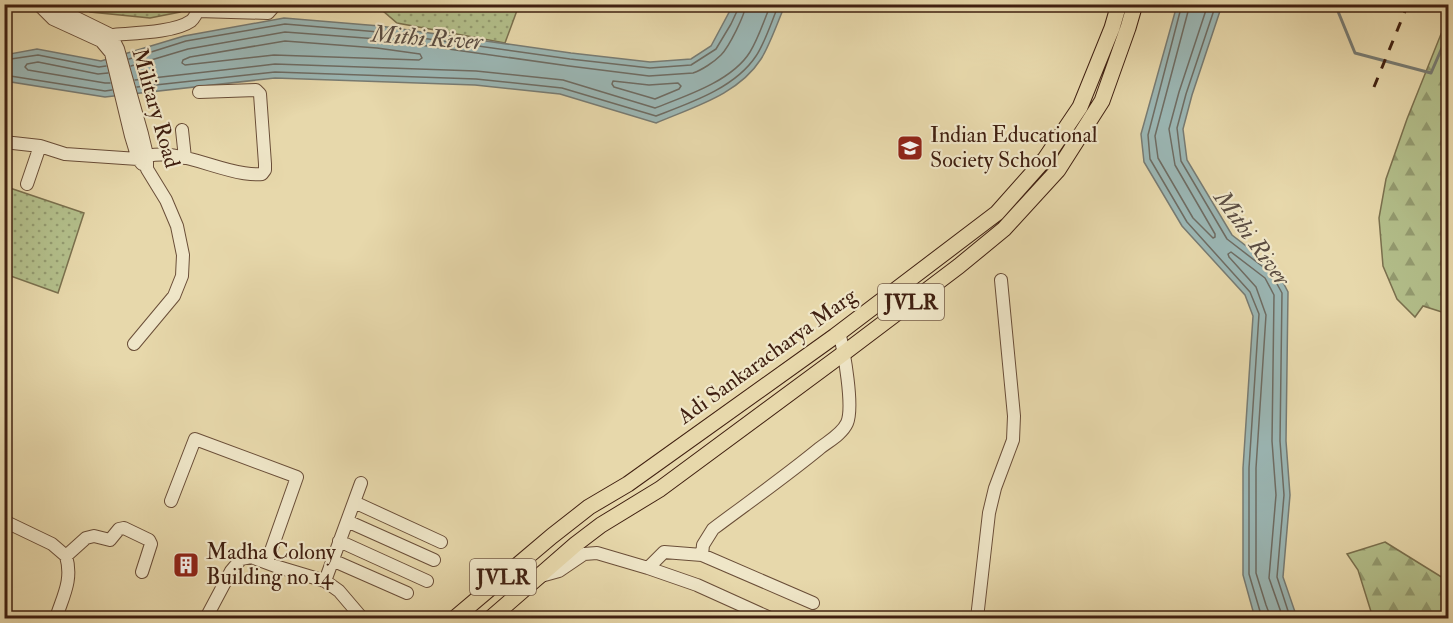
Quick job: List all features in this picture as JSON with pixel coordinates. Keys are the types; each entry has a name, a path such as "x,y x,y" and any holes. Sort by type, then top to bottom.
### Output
{"main road":[{"name":"Adi Sankaracharya Marg","path":"455,618 589,507 628,484 840,332 997,213 1045,159 1080,107 1112,28 1119,4"},
{"name":"Adi Sankaracharya Marg","path":"491,618 601,525 660,489 844,353 1005,229 1058,170 1102,101 1135,4"}],"street":[{"path":"38,4 53,19 106,38 171,29 190,21 199,8 268,13 276,4"},
{"name":"Military Road","path":"55,4 58,9 106,38 115,51 142,157 166,200 177,226 183,255 182,276 174,296 134,344"},
{"path":"4,142 40,146 65,154 142,157 172,155 230,171 262,174 265,164 260,94 256,90 199,92"},
{"path":"182,130 185,158"},
{"path":"27,184 40,146"},
{"path":"977,618 989,513 1012,440 1014,416 1001,280"},
{"path":"702,555 703,545 713,529 807,459 842,431 848,422 850,410 840,332"},
{"path":"171,501 195,439 297,477 267,562"},
{"path":"325,581 361,483"},
{"path":"354,502 441,542"},
{"path":"4,520 52,544 66,556 70,568 69,579 56,618"},
{"path":"347,521 434,560"},
{"path":"66,556 86,538 94,536 110,540 119,529 124,528 149,540 151,544 142,572"},
{"path":"339,542 427,581"},
{"path":"648,568 664,552 702,555 813,603"},
{"path":"540,576 559,571 584,554 597,554 697,585 770,618"},
{"path":"206,618 231,571 241,559 251,557 325,581 339,591 362,618"},
{"path":"332,560 407,593"}],"green space":[{"path":"81,5 181,5 180,12 150,18 90,12"},
{"path":"376,5 519,5 505,43 397,23"},
{"path":"1443,29 1448,30 1448,314 1423,306 1415,317 1397,299 1383,266 1379,218 1386,179"},
{"path":"4,186 84,213 58,293 5,274"},
{"path":"1385,542 1448,581 1448,618 1373,618 1358,570 1347,554"}],"water":[{"name":"Mithi River","path":"733,5 785,5 761,59 740,82 727,91 656,123 560,94 475,85 275,78 105,97 5,81 4,55 37,49 101,61 184,36 284,18 380,26 650,62 691,59 711,46"},
{"path":"1177,5 1222,5 1183,129 1187,160 1232,235 1276,269 1288,292 1286,441 1290,495 1283,577 1295,612 1300,618 1257,618 1243,575 1243,468 1253,316 1245,295 1182,226 1144,162 1141,134"}],"waterway":[{"path":"1335,4 1355,53 1431,73 1448,34"}],"railway":[{"path":"1374,87 1408,4"}],"place":[{"name":"Indian Educational Society School","path":"910,148"},
{"name":"Madha Colony Building no 14","path":"186,565"}]}
